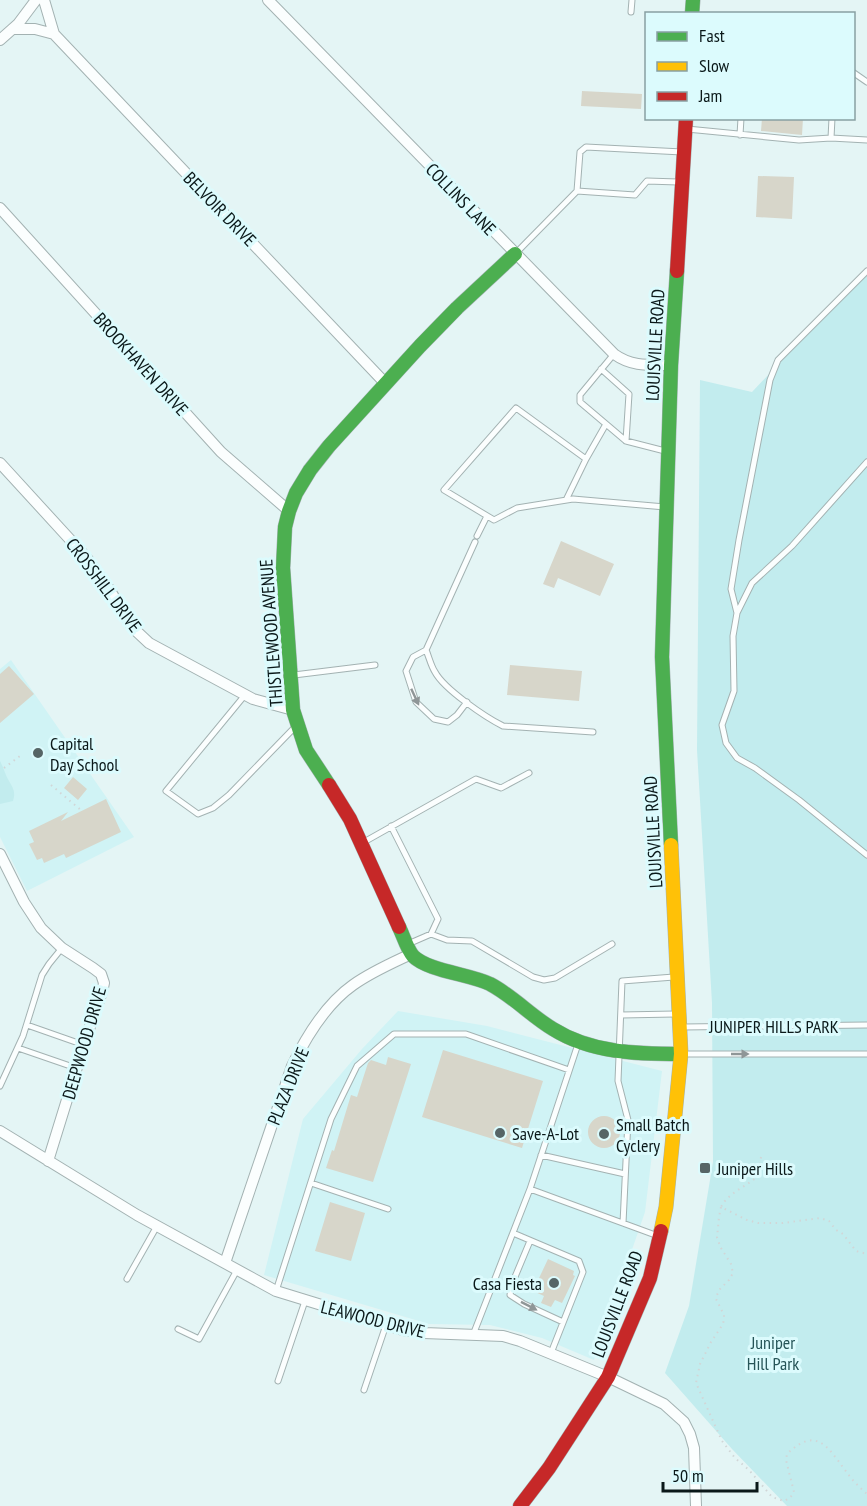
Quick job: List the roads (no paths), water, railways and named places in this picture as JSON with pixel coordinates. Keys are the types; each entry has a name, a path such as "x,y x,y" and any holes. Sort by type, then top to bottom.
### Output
{"main road":[{"name":"LOUISVILLE ROAD","path":"520,1506 549,1468 608,1377 650,1278 666,1207 681,1054 662,657 671,365 686,124"},
{"name":"THISTLEWOOD AVENUE","path":"409,949 350,819 306,750 293,710 283,568 285,527 296,493 310,470 330,446 435,331 515,254"},
{"path":"409,949 421,962 432,967 472,976 488,983 551,1029 578,1042 592,1047 620,1051 681,1054"}],"street":[{"path":"0,40 13,29 36,0"},
{"name":"BELVOIR DRIVE","path":"44,0 54,34 386,384"},
{"name":"COLLINS LANE","path":"268,0 614,354 623,361 633,364 671,365"},
{"path":"13,29 35,28 54,34"},
{"name":"BROOKHAVEN DRIVE","path":"0,208 221,452 289,511"},
{"name":"CROSSHILL DRIVE","path":"0,463 86,557 133,628 149,643 253,699 293,710"},
{"name":"DEEPWOOD DRIVE","path":"0,854 32,915 46,933 62,948 101,974 104,983 48,1161"},
{"name":"PLAZA DRIVE","path":"225,1263 300,1048 328,1010 351,986 409,949"},
{"name":"LEAWOOD DRIVE","path":"0,1131 157,1227 276,1291 386,1325 424,1333 503,1336 608,1377 664,1404 684,1422 690,1434 694,1448 696,1506"}],"lane":[{"path":"631,12 632,0"},
{"path":"740,135 741,120"},
{"path":"831,138 832,120"},
{"path":"686,124 740,135 799,140 831,138 867,140"},
{"path":"515,254 577,191 580,152 586,147 684,152"},
{"path":"577,191 635,195 647,181 682,182"},
{"path":"737,613 731,589 770,380 778,360 867,271"},
{"path":"614,354 580,395 580,402 626,441 668,452"},
{"path":"601,369 629,394 626,441"},
{"path":"586,459 516,408 444,490 494,520 517,508 573,499 667,507"},
{"path":"566,500 606,424"},
{"path":"867,462 792,546 752,582 737,613 733,636 734,691 722,725 726,743 737,758 755,768 799,800 867,855"},
{"path":"466,702 457,715 448,722 434,719 416,702 406,671 413,657 426,650 486,516"},
{"path":"426,650 436,674 457,695 503,726 593,732"},
{"path":"290,675 375,665"},
{"path":"245,695 166,791 198,814 213,808 229,795 298,724"},
{"path":"361,843 476,779 501,788 529,773"},
{"path":"391,826 438,919 431,934 409,949"},
{"path":"431,934 447,940 472,941 533,977 544,980 555,978 612,944"},
{"path":"0,1086 27,1025 42,975 62,948"},
{"path":"623,1223 628,1120 618,1081 622,981 678,976"},
{"name":"JUNIPER HILLS PARK","path":"621,1015 680,1020 867,1025"},
{"path":"27,1025 84,1045"},
{"path":"276,1291 331,1119 357,1066 394,1034 466,1034 569,1070"},
{"path":"473,1335 530,1189 578,1042"},
{"path":"18,1048 77,1069"},
{"name":"JUNIPER HILLS PARK","path":"681,1054 867,1054"},
{"path":"541,1155 625,1173"},
{"path":"311,1183 388,1209"},
{"path":"530,1189 659,1237"},
{"path":"128,1279 157,1227"},
{"path":"513,1233 579,1261 583,1272 551,1353"},
{"path":"530,1241 512,1284 510,1295 563,1322"},
{"path":"178,1329 199,1340 237,1270"},
{"path":"278,1382 305,1301"},
{"path":"364,1390 386,1325"}],"place":[{"name":"Capital Day School","path":"38,753"},
{"name":"Save-A-Lot","path":"500,1133"},
{"name":"Small Batch Cyclery","path":"604,1134"},
{"name":"Juniper Hills","path":"705,1168"},
{"name":"Casa Fiesta","path":"554,1283"}],"park label":[{"name":"Juniper Hill Park","path":"773,1352"}]}
